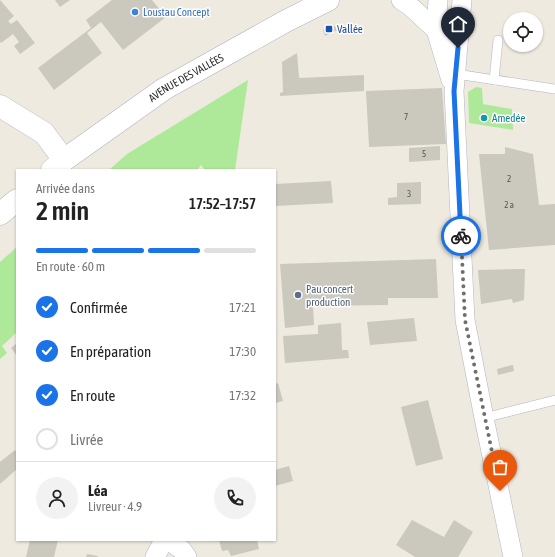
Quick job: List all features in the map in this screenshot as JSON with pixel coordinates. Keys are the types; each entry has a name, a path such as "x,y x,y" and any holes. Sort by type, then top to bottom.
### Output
{"street":[{"name":"AVENUE DES VALLÉES","path":"58,165 164,89 281,24 328,0"},
{"path":"401,0 410,6 436,30"},
{"path":"438,0 436,30 455,83"},
{"path":"462,0 455,83 465,320 513,557"},
{"path":"0,106 44,133 58,165"},
{"path":"0,214 16,201"},
{"path":"156,557 164,541"},
{"path":"169,541 182,550 187,557"}],"lane":[{"path":"494,80 498,40"},
{"path":"455,83 494,80 555,89"},
{"path":"484,418 555,400"}],"green space":[{"path":"248,80 235,169 204,169 201,165 198,169 110,169 127,154"},
{"path":"476,87 482,88 483,104 512,109 513,130 469,123 468,92"},
{"path":"16,248 16,333 2,346 7,353 0,359 0,262"}],"building":[{"path":"0,0 14,16 8,21 11,24 17,20 35,43 20,54 14,46 19,42 13,34 1,43 0,42"},
{"path":"55,0 70,0 60,7"},
{"path":"112,0 152,0 166,17 123,50 101,22 87,33 102,53 54,90 38,68 91,28 86,20"},
{"path":"334,25 337,30 325,36 323,30"},
{"path":"297,53 300,78 364,75 364,91 280,96 280,93 283,92 282,62"},
{"path":"442,88 446,144 369,147 366,91"},
{"name":"Amedée","path":"482,112 488,113 487,123 480,122"},
{"path":"440,146 440,160 409,162 409,148"},
{"path":"505,147 533,154 539,205 555,204 555,245 489,250 479,154 505,154"},
{"path":"331,181 333,203 276,206 276,184"},
{"path":"421,182 421,204 388,205 388,198 397,197 397,183"},
{"path":"436,259 438,298 388,298 388,305 313,306 314,325 285,328 280,264"},
{"path":"525,269 524,300 513,303 512,299 481,304 478,270"},
{"path":"414,318 417,341 370,345 367,322"},
{"path":"341,323 342,350 348,350 349,358 285,363 283,336 318,334 318,325"},
{"path":"16,344 16,355 11,348"},
{"path":"513,365 514,371 498,375 497,369"},
{"path":"278,383 283,401 276,403 276,384"},
{"path":"428,400 443,459 416,466 401,407"},
{"path":"15,450 16,470 0,484 0,462"},
{"path":"289,466 293,481 276,486 276,470"},
{"path":"412,520 444,537 454,520 473,532 458,557 415,557 396,545"},
{"path":"30,541 58,541 54,557 26,557"},
{"path":"219,541 257,541 259,549 231,556 228,550 222,551"},
{"path":"87,554 98,556 98,557 86,557"}],"way so far":[{"path":"461,236 465,320 500,491"}],"place":[{"name":"Loustau Concept","path":"135,12"},
{"name":"Vallée","path":"329,29"},
{"name":"Amedée","path":"484,118"},
{"name":"Pau concert production","path":"298,295"}],"route":[{"path":"458,48 454,91 461,236"}]}
